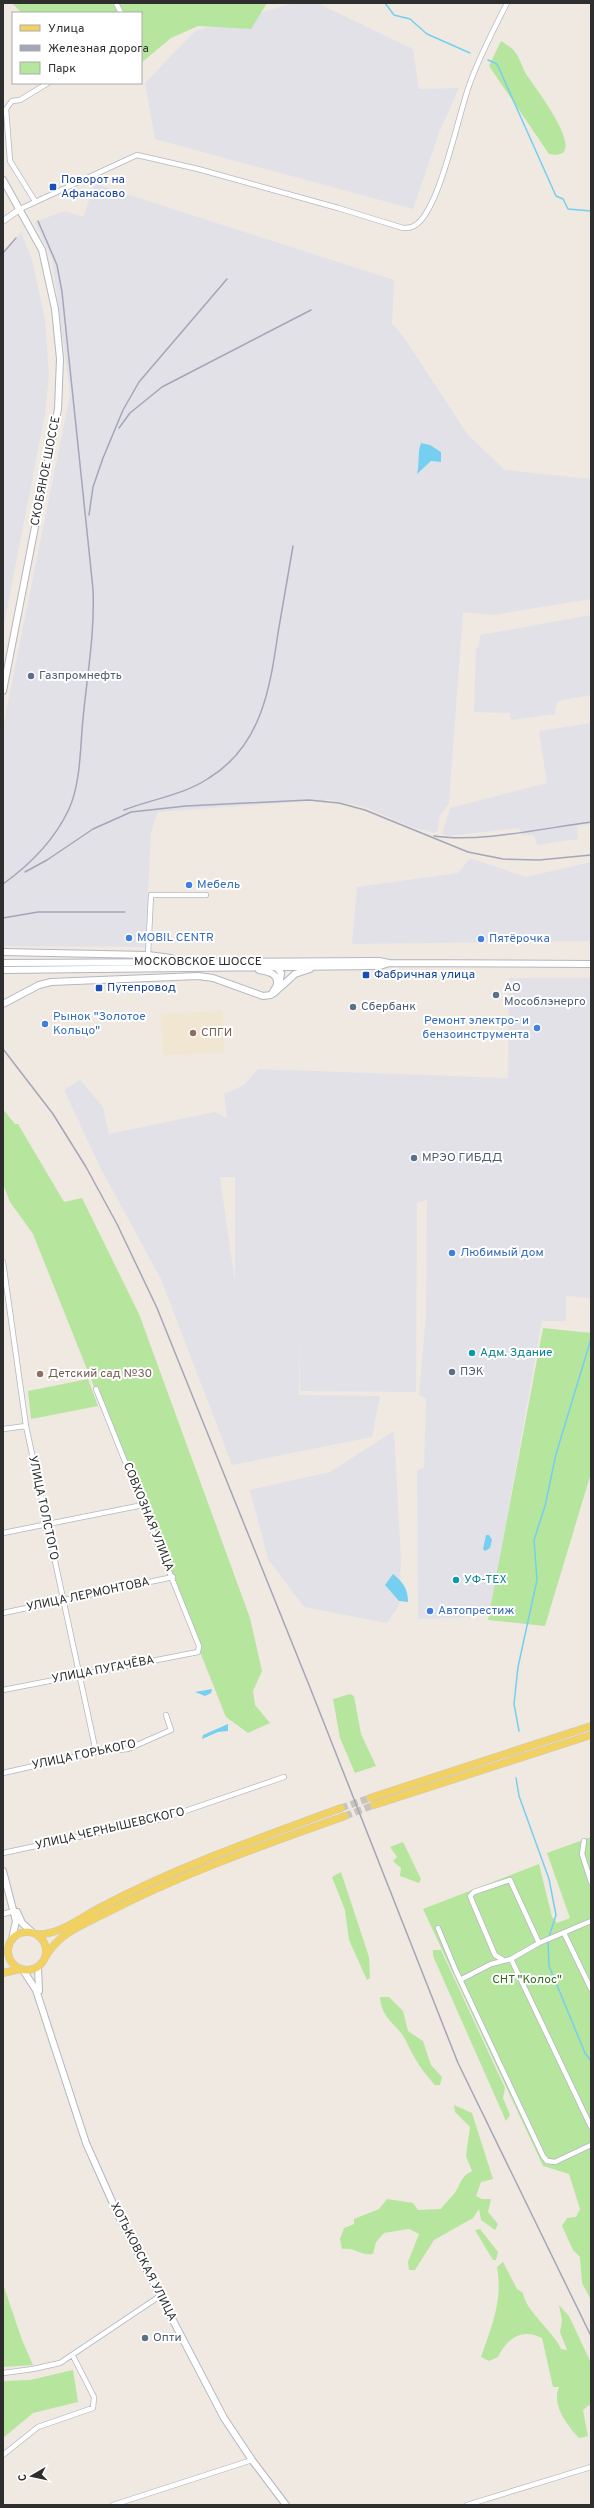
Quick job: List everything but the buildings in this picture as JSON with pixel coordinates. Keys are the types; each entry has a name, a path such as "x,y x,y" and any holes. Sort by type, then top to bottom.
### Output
{"main road":[{"name":"СКОБЯНОЕ ШОССЕ","path":"3,180 42,250 55,309 60,359 59,396 3,691"},
{"path":"3,952 148,955 207,961"},
{"name":"МОСКОВСКОЕ ШОССЕ","path":"5,963 207,961 322,966 380,966 389,963"},
{"name":"МОСКОВСКОЕ ШОССЕ","path":"5,970 247,968 276,965 379,961 389,963 591,964"},
{"path":"271,995 278,989 281,982 276,965"},
{"path":"271,995 295,974 322,966"},
{"name":"МОСКОВСКОЕ ШОССЕ","path":"3,1004 39,985 51,982 173,976 213,978 263,996 271,995 277,985 274,975 247,968"},
{"path":"591,1726 372,1802 591,1735"},
{"path":"12,1939 19,1933 57,1931 120,1897 208,1858 342,1808"},
{"path":"46,2024 38,1986 38,1967 60,1938 123,1904 210,1865 344,1816"},
{"path":"3,1871 16,1925 3,1960"},
{"path":"9,1894 22,1923 44,1943 46,1956"},
{"path":"7,1950 11,1963 21,1970 34,1986 46,2024"},
{"path":"3,1973 38,1967"},
{"name":"ХОТЬКОВСКАЯ УЛИЦА","path":"46,2024 86,2143 119,2217 224,2418 252,2460 286,2505"}],"street":[{"path":"116,3 120,12"},
{"path":"3,221 35,201 137,156 198,169 338,208 403,228 411,228 423,218 436,191 469,84 507,3"},
{"path":"35,201 10,161 6,109 12,101 20,100 46,84"},
{"path":"148,955 151,895 206,895"},
{"name":"УЛИЦА ТОЛСТОГО","path":"3,1262 26,1426 96,1752"},
{"name":"СОВХОЗНАЯ УЛИЦА","path":"96,1389 173,1577 199,1646"},
{"path":"3,1429 26,1426"},
{"path":"3,1533 143,1505"},
{"name":"УЛИЦА ЛЕРМОНТОВА","path":"3,1612 63,1601 173,1577"},
{"name":"УЛИЦА ПУГАЧЁВА","path":"3,1690 198,1652 199,1646"},
{"name":"УЛИЦА ГОРЬКОГО","path":"3,1773 96,1752 128,1748 171,1730 166,1715"},
{"name":"УЛИЦА ЧЕРНЫШЕВСКОГО","path":"3,1853 162,1819 284,1777"},
{"path":"584,1840 582,1854 591,1882"},
{"path":"503,1960 495,1955 470,1896 474,1892 510,1880 539,1943"},
{"path":"3,1914 14,1912"},
{"path":"460,1980 503,1960 511,1959 539,1943 591,1921"},
{"path":"438,1928 460,1980 528,2127 547,2161 555,2162 591,2145"},
{"path":"564,1933 591,1989"},
{"path":"511,1959 591,2128"},
{"path":"3,2373 33,2370 60,2363 160,2296"},
{"path":"3,2455 38,2427 93,2408 95,2402 92,2392 72,2356"},
{"path":"113,2505 252,2460"},
{"path":"467,2505 591,2467"}],"shaded area":[{"path":"294,3 317,3 413,49 419,89 459,88 439,133 413,209 155,139 145,83 195,31"},
{"path":"95,184 394,280 392,324 403,336 468,435 505,470 591,479 591,599 493,615 463,612 449,803 440,815 438,830 435,833 411,827 365,807 326,799 326,803 309,801 158,812 151,832 145,947 3,946 3,727 70,394 52,259 35,222 64,211 83,217"},
{"path":"21,232 32,260 45,320 49,375 45,414 3,630 3,252"},
{"path":"591,615 591,695 557,701 555,714 511,720 510,713 474,712 476,648 479,647 480,635"},
{"path":"591,723 591,824 577,826 578,839 537,845 534,835 522,835 519,828 449,836 442,834 450,808 547,783 539,731"},
{"path":"470,858 526,877 591,862 591,941 352,944 357,887 458,873"},
{"path":"509,978 591,978 591,1298 566,1296 566,1321 542,1321 490,1612 457,1618 418,1619 417,1470 424,1468 426,1399 419,1395 426,1316 427,1200 417,1203 416,1392 300,1391 299,1329 299,1395 380,1396 372,1437 232,1465 161,1279 101,1169 64,1090 80,1080 103,1107 109,1134 215,1112 227,1118 224,1094 244,1085 258,1069 508,1078","holes":["220,1177 235,1177 235,1283"]},
{"name":"СПГИ","path":"223,1011 224,1053 163,1055 161,1014"},
{"path":"394,1431 401,1562 399,1606 387,1623 304,1607 268,1559 250,1490 330,1472"}],"green space":[{"path":"12,3 267,3 251,29 198,26 171,38 142,62 142,12 21,12"},
{"path":"501,41 517,54 526,74 549,107 557,122 564,136 566,147 561,154 549,154 489,66"},
{"path":"3,1109 15,1124 18,1124 64,1202 82,1198 139,1314 250,1618 262,1671 253,1691 255,1705 270,1723 248,1733 226,1717 33,1234 10,1202 3,1184"},
{"path":"543,1328 591,1333 591,1473 545,1626 488,1620"},
{"path":"88,1379 98,1406 31,1419 28,1391"},
{"path":"350,1694 354,1696 361,1734 376,1766 355,1773 340,1738 333,1699"},
{"name":"СНТ \"Колос\"","path":"591,1837 591,2300 582,2283 580,2257 573,2250 562,2226 567,2218 576,2217 580,2209 569,2174 543,2166 423,1909 539,1864 552,1917 557,1923 570,1918 547,1853"},
{"path":"403,1842 421,1879 419,1883 400,1876 401,1868 393,1861 397,1857 390,1847"},
{"path":"341,1872 369,1957 370,1978 367,1980 349,1940 345,1910 332,1877"},
{"path":"433,1950 441,1950 505,2088 503,2098 510,2115 506,2121 433,1956"},
{"path":"380,1997 389,1997 403,2011 408,2031 423,2041 431,2065 442,2077 440,2085 435,2085 415,2059 403,2035 384,2012"},
{"path":"454,2105 472,2113 493,2179 481,2182 476,2196 482,2199 491,2199 488,2212 498,2224 495,2230 481,2220 479,2209 473,2218 434,2240 415,2270 409,2270 408,2262 419,2234 409,2229 384,2233 376,2242 373,2254 365,2254 351,2249 342,2249 340,2239 344,2228 354,2224 354,2219 379,2209 387,2199 413,2203 418,2210 441,2209 457,2190 463,2178 472,2171 466,2156 470,2127 455,2112"},
{"path":"480,2229 498,2252 496,2260 493,2260 475,2230"},
{"path":"503,2262 517,2289 523,2293 525,2300 534,2313 552,2335 561,2349 567,2350 560,2332 562,2320 559,2305 569,2316 591,2363 591,2407 589,2405 583,2410 588,2436 579,2438 570,2428 562,2415 557,2401 559,2387 553,2387 542,2338 535,2335 522,2335 511,2340 498,2357 489,2361 481,2357 495,2313 499,2291 497,2267"},
{"path":"3,2284 22,2340 33,2365 3,2367"},
{"path":"73,2370 78,2402 33,2413 3,2438 3,2381 30,2380"}],"water":[{"path":"421,443 430,445 441,452 441,462 431,461 417,474 419,451"},
{"path":"486,1535 489,1535 492,1540 490,1548 485,1551 483,1549"},
{"path":"393,1574 404,1586 407,1593 408,1602 399,1601 385,1585"},
{"path":"212,1689 211,1693 205,1696 195,1692"},
{"path":"228,1724 228,1731 218,1732 202,1739 203,1735"}],"waterway":[{"path":"385,3 394,15 410,19 427,34 470,53"},
{"path":"488,60 497,64 556,196 563,199 568,209 591,211"},
{"path":"519,1731 514,1704 518,1667 537,1580 534,1540 545,1506 556,1454 591,1339"},
{"path":"516,1778 519,1796 549,1879 556,1915 548,1940 549,1966 585,2053 591,2061"}],"tunnel":[{"path":"341,1808 370,1798"},
{"path":"345,1816 374,1805"}],"railway":[{"path":"3,884 32,860 49,842 63,821 73,799 78,776 93,622 93,589 62,292 57,265 38,221"},
{"path":"3,253 16,238"},
{"path":"89,515 93,487 103,458 123,410 139,382 227,279"},
{"path":"119,428 130,413 162,387 311,310"},
{"path":"124,810 179,793 209,778 227,765 241,750 252,733 260,714 271,675 293,546"},
{"path":"25,872 47,860 93,829 131,812 186,806 309,800 339,803 365,810 468,852 503,859 539,860 591,855"},
{"path":"434,836 471,838 512,834 591,822"},
{"path":"3,918 38,912 125,912"},
{"path":"3,1049 53,1114 86,1167 117,1224 157,1308 309,1685 458,2063 591,2336"}],"place":[{"name":"Поворот на Афанасово","path":"53,187"},
{"name":"Газпромнефть","path":"31,676"},
{"name":"Мебель","path":"189,885"},
{"name":"MOBIL CENTR","path":"129,938"},
{"name":"Пятёрочка","path":"481,939"},
{"name":"Фабричная улица","path":"366,975"},
{"name":"Путепровод","path":"99,988"},
{"name":"АО Мособлэнерго","path":"496,995"},
{"name":"Сбербанк","path":"353,1007"},
{"name":"Рынок \"Золотое Кольцо\"","path":"45,1024"},
{"name":"Ремонт электро- и бензоинструмента","path":"537,1028"},
{"name":"СПГИ","path":"193,1033"},
{"name":"МРЭО ГИБДД","path":"414,1158"},
{"name":"Любимый дом","path":"452,1253"},
{"name":"Адм. Здание","path":"472,1353"},
{"name":"ПЭК","path":"452,1372"},
{"name":"Детский сад №30","path":"40,1374"},
{"name":"УФ-ТЕХ","path":"456,1580"},
{"name":"Автопрестиж","path":"430,1611"},
{"name":"Опти","path":"145,2338"}]}
